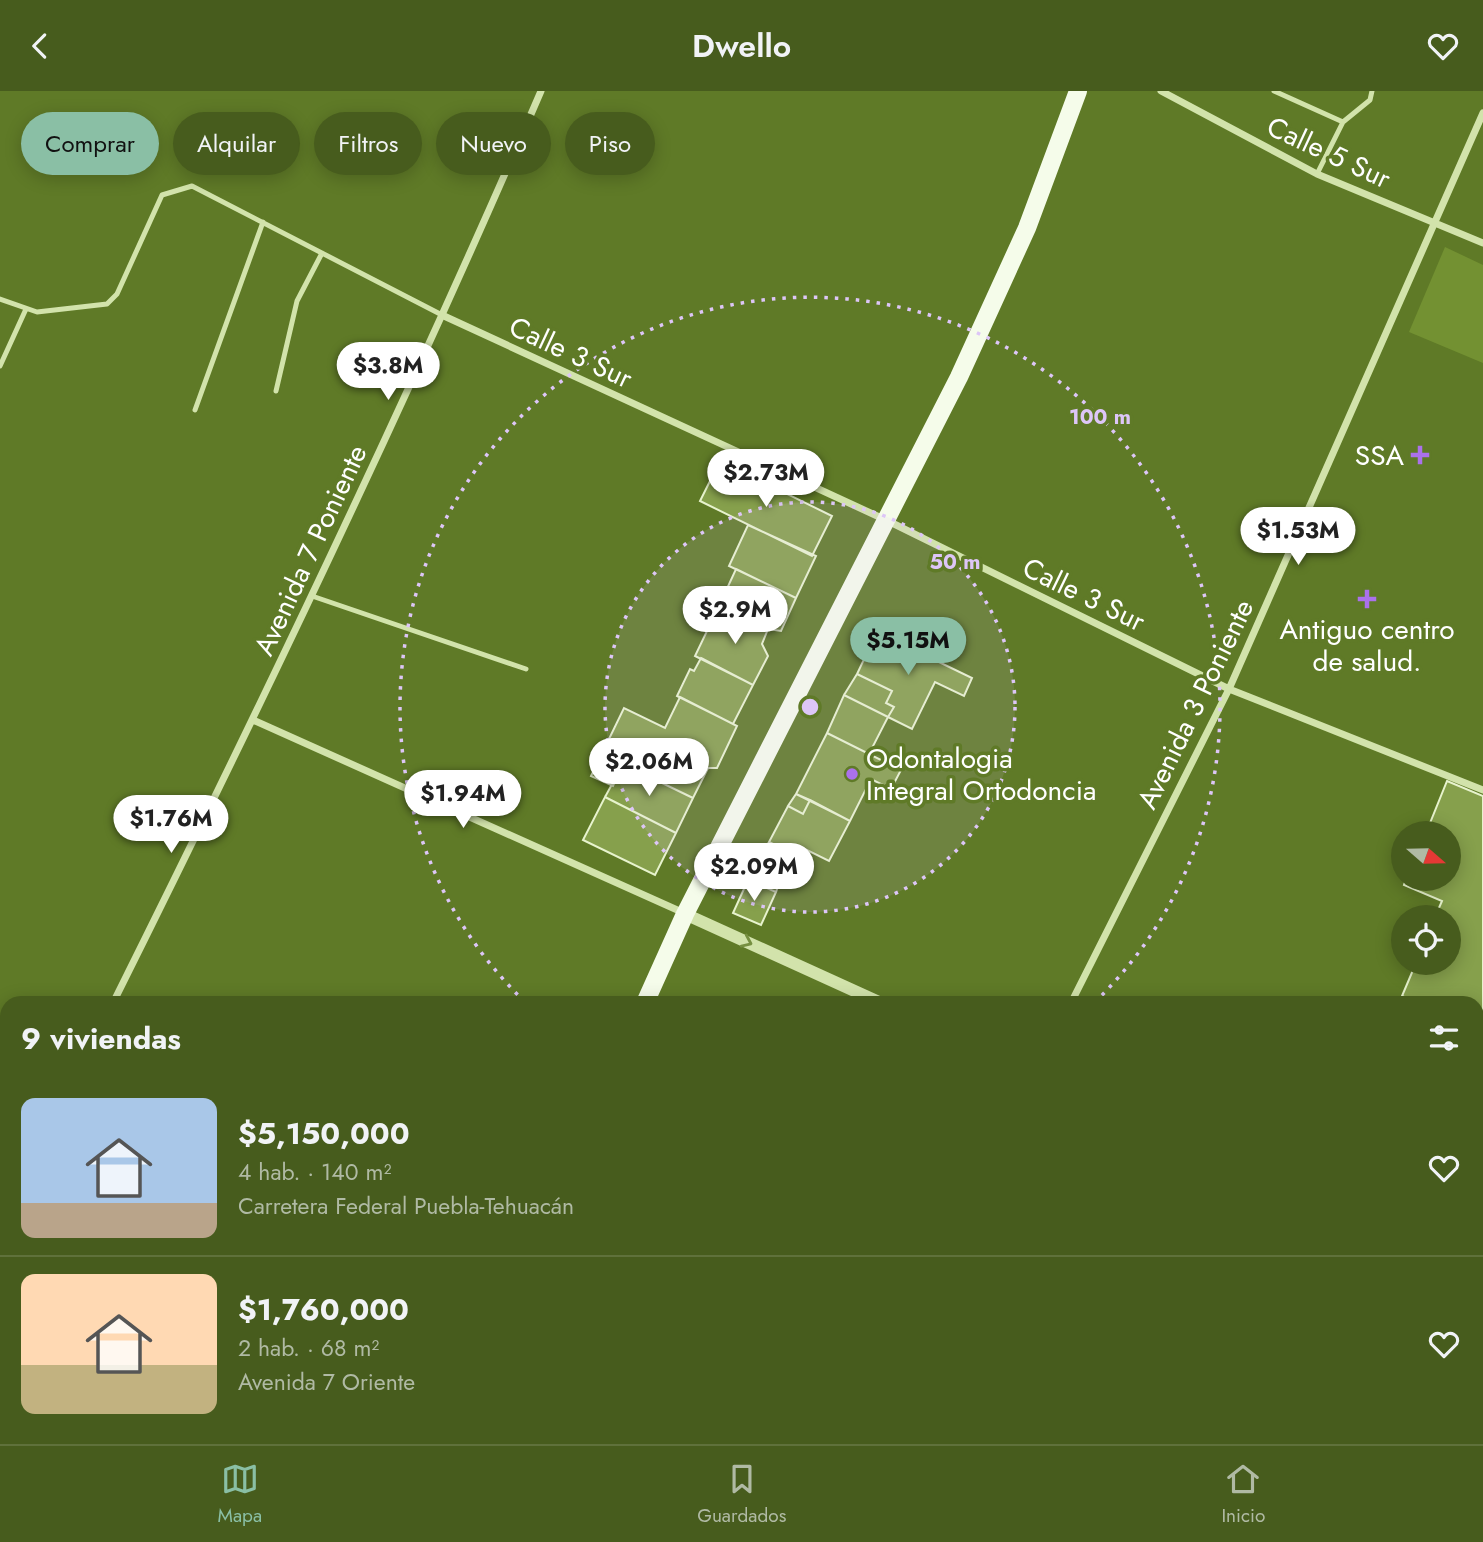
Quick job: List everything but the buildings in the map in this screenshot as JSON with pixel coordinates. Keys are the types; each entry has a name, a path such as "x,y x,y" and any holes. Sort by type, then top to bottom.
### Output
{"main road":[{"path":"648,996 685,914 960,377 1027,228 1078,91"}],"street":[{"name":"Avenida 7 Poniente","path":"116,996 253,720 444,316 541,91"},
{"name":"Calle 5 Sur","path":"1161,91 1317,174 1483,243"},
{"name":"Avenida 3 Poniente","path":"1075,996 1229,689 1483,113"},
{"name":"Calle 3 Sur","path":"444,316 888,521 1229,689 1483,790"},
{"path":"253,720 866,996"}],"lane":[{"path":"1274,91 1343,122"},
{"path":"1317,174 1343,122 1370,100 1373,91"},
{"path":"0,299 37,312 107,304 117,294 162,195 192,186 444,316"},
{"path":"195,410 263,222"},
{"path":"276,391 297,301 322,253"},
{"path":"0,366 26,309"},
{"path":"312,596 526,669"}],"green space":[{"path":"1445,247 1483,265 1483,363 1409,332"}],"place":[{"name":"SSA","path":"1420,455"},
{"name":"Antiguo centro de salud.","path":"1367,599"},
{"name":"Odontalogia Integral Ortodoncia","path":"852,774"}]}
